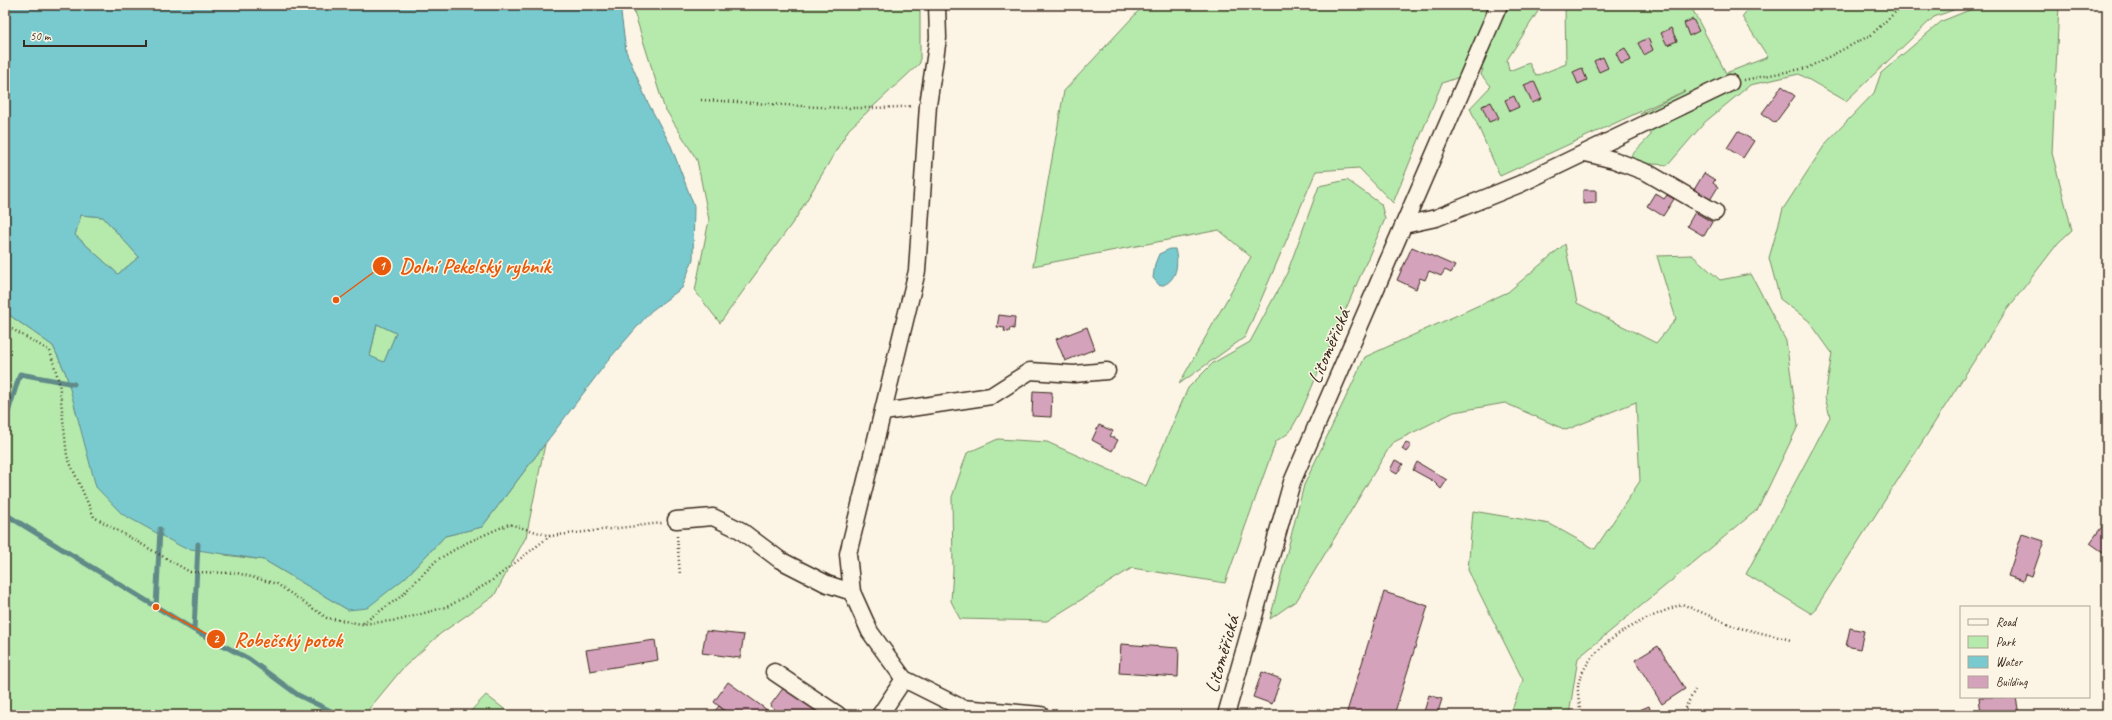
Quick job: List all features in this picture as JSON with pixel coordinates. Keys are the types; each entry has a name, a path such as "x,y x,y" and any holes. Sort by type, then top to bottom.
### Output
{"street":[{"path":"937,5 938,38 928,105 917,271 884,412 848,554 852,592 870,632 904,678 957,712 1041,715"},
{"name":"Litoměřická","path":"1226,715 1292,482 1499,5"},
{"path":"1404,225 1436,218 1520,184 1730,83"},
{"path":"1586,153 1614,160 1648,173 1715,212"},
{"path":"884,412 991,396 1030,371 1074,374 1107,371"},
{"path":"676,520 713,517 740,530 780,560 827,584 852,592"},
{"path":"774,672 838,715"},
{"path":"880,715 904,678"}],"path":[{"path":"1730,83 1807,68 1871,35 1903,5"},
{"path":"701,100 882,109 928,105"},
{"path":"5,326 50,351 59,382 67,456 94,517 190,572 237,572 277,584 327,618 362,624 400,620 449,606 490,582 550,536"},
{"path":"362,624 400,596 438,560 492,530 509,524 550,536 650,526 676,520 680,575"},
{"path":"1581,715 1578,682 1590,662 1606,644 1644,619 1682,604 1736,627 1791,640"},
{"path":"1680,715 1695,690"}],"green space":[{"path":"632,5 918,5 920,9 920,63 849,129 796,218 720,323 695,291 709,220 697,160 664,107"},
{"path":"1144,5 1542,5 1507,60 1509,71 1529,63 1536,76 1566,64 1565,6 1569,5 1690,5 1726,73 1768,57 1742,17 1751,5 1967,5 1934,17 1846,101 1799,74 1750,85 1705,122 1668,165 1625,162 1651,135 1640,114 1685,91 1500,176 1470,108 1491,86 1481,75 1483,69 1442,83 1393,203 1359,168 1316,171 1245,337 1179,384 1251,257 1219,230 1033,266 1064,91"},
{"path":"1982,5 2059,5 2052,153 2072,230 2058,243 2006,311 1812,614 1746,574 1830,417 1825,397 1832,353 1809,321 1780,299 1769,258 1783,209 1826,143 1874,93 1881,73 1942,21"},
{"path":"1347,180 1381,204 1385,219 1301,412 1289,433 1276,441 1225,583 1132,568 1047,621 960,619 951,601 953,570 952,497 967,453 998,439 1047,442 1146,486 1188,388 1213,363 1250,342 1287,273 1319,186"},
{"path":"81,215 103,217 139,257 118,274 75,235"},
{"path":"1565,244 1577,303 1656,343 1676,319 1657,256 1692,255 1720,280 1751,274 1786,341 1798,426 1758,509 1578,658 1569,715 1510,715 1523,680 1468,570 1473,511 1550,524 1595,549 1640,481 1636,402 1566,430 1505,403 1454,412 1392,443 1297,600 1270,619 1304,485 1365,357 1508,292"},
{"path":"5,312 53,346 66,374 82,428 225,555 264,560 348,610 405,578 445,536 482,527 545,444 526,537 494,596 440,634 402,669 364,715 5,715"},
{"path":"377,324 396,333 384,362 370,357"},
{"path":"486,695 512,715 467,715"}],"water":[{"path":"5,5 623,5 621,13 626,51 647,101 671,146 694,206 693,259 682,288 651,311 610,358 482,527 445,536 405,578 367,608 348,610 264,560 184,548 122,514 96,487 66,374 53,346 5,312","holes":["81,215 103,217 139,257 118,274 75,235","377,324 396,333 384,362 370,356"]},
{"path":"1170,249 1175,249 1177,261 1175,272 1170,281 1160,286 1153,278 1155,264 1159,254"}],"building":[{"path":"1693,19 1699,31 1689,36 1684,23"},
{"path":"1671,28 1677,41 1667,45 1661,33"},
{"path":"1648,38 1653,50 1644,55 1638,43"},
{"path":"1625,48 1631,60 1621,64 1616,53"},
{"path":"1603,57 1608,68 1599,72 1594,61"},
{"path":"1582,68 1587,80 1578,84 1573,72"},
{"path":"1534,81 1542,99 1532,103 1524,85"},
{"path":"1782,86 1795,96 1775,123 1762,113"},
{"path":"1514,96 1519,107 1510,111 1505,100"},
{"path":"1491,102 1499,118 1489,122 1482,106"},
{"path":"1738,131 1754,141 1743,158 1727,148"},
{"path":"1704,173 1715,180 1713,183 1718,187 1710,200 1694,190"},
{"path":"1583,190 1596,190 1596,203 1583,204"},
{"path":"1655,193 1664,199 1667,195 1674,199 1663,216 1647,206"},
{"path":"1695,212 1712,222 1704,236 1687,226"},
{"path":"1412,247 1455,266 1451,273 1445,270 1441,276 1429,271 1425,280 1420,278 1416,289 1397,280"},
{"path":"999,315 1015,317 1014,329 1010,328 1009,332 1004,331 1005,328 997,327"},
{"path":"1087,327 1095,349 1065,361 1056,339"},
{"path":"1033,391 1052,392 1051,417 1032,416"},
{"path":"1099,425 1113,431 1110,436 1118,440 1112,451 1092,440"},
{"path":"1406,442 1411,446 1406,452 1402,449"},
{"path":"1395,460 1403,464 1397,474 1390,470"},
{"path":"1417,462 1447,480 1441,489 1433,481 1413,470"},
{"path":"2103,525 2107,528 2107,555 2090,543"},
{"path":"2022,534 2044,541 2032,576 2025,574 2023,581 2008,576"},
{"path":"1384,592 1428,606 1394,715 1346,715"},
{"path":"1850,628 1864,631 1860,649 1846,646"},
{"path":"706,631 744,635 740,658 702,653"},
{"path":"655,640 658,660 590,671 586,650"},
{"path":"1121,644 1179,648 1178,677 1119,673"},
{"path":"1658,646 1685,689 1662,704 1635,660"},
{"path":"1262,672 1281,679 1272,704 1253,697"},
{"path":"728,682 774,715 730,715 714,702"},
{"path":"784,687 824,715 783,715 770,706"},
{"path":"1429,695 1442,699 1437,715 1423,715"},
{"path":"1979,698 2016,698 2019,715 1981,715"},
{"path":"719,706 730,715 718,715 714,712"},
{"path":"1649,706 1652,715 1628,715"}],"waterway":[{"path":"5,422 20,374 74,384"},
{"path":"5,514 194,630 249,659 298,695 339,715"},
{"path":"156,607 160,529"},
{"path":"194,630 198,544"}],"place":[{"name":"Dolní Pekelský rybník","path":"336,300"},
{"name":"Robečský potok","path":"156,607"}]}
